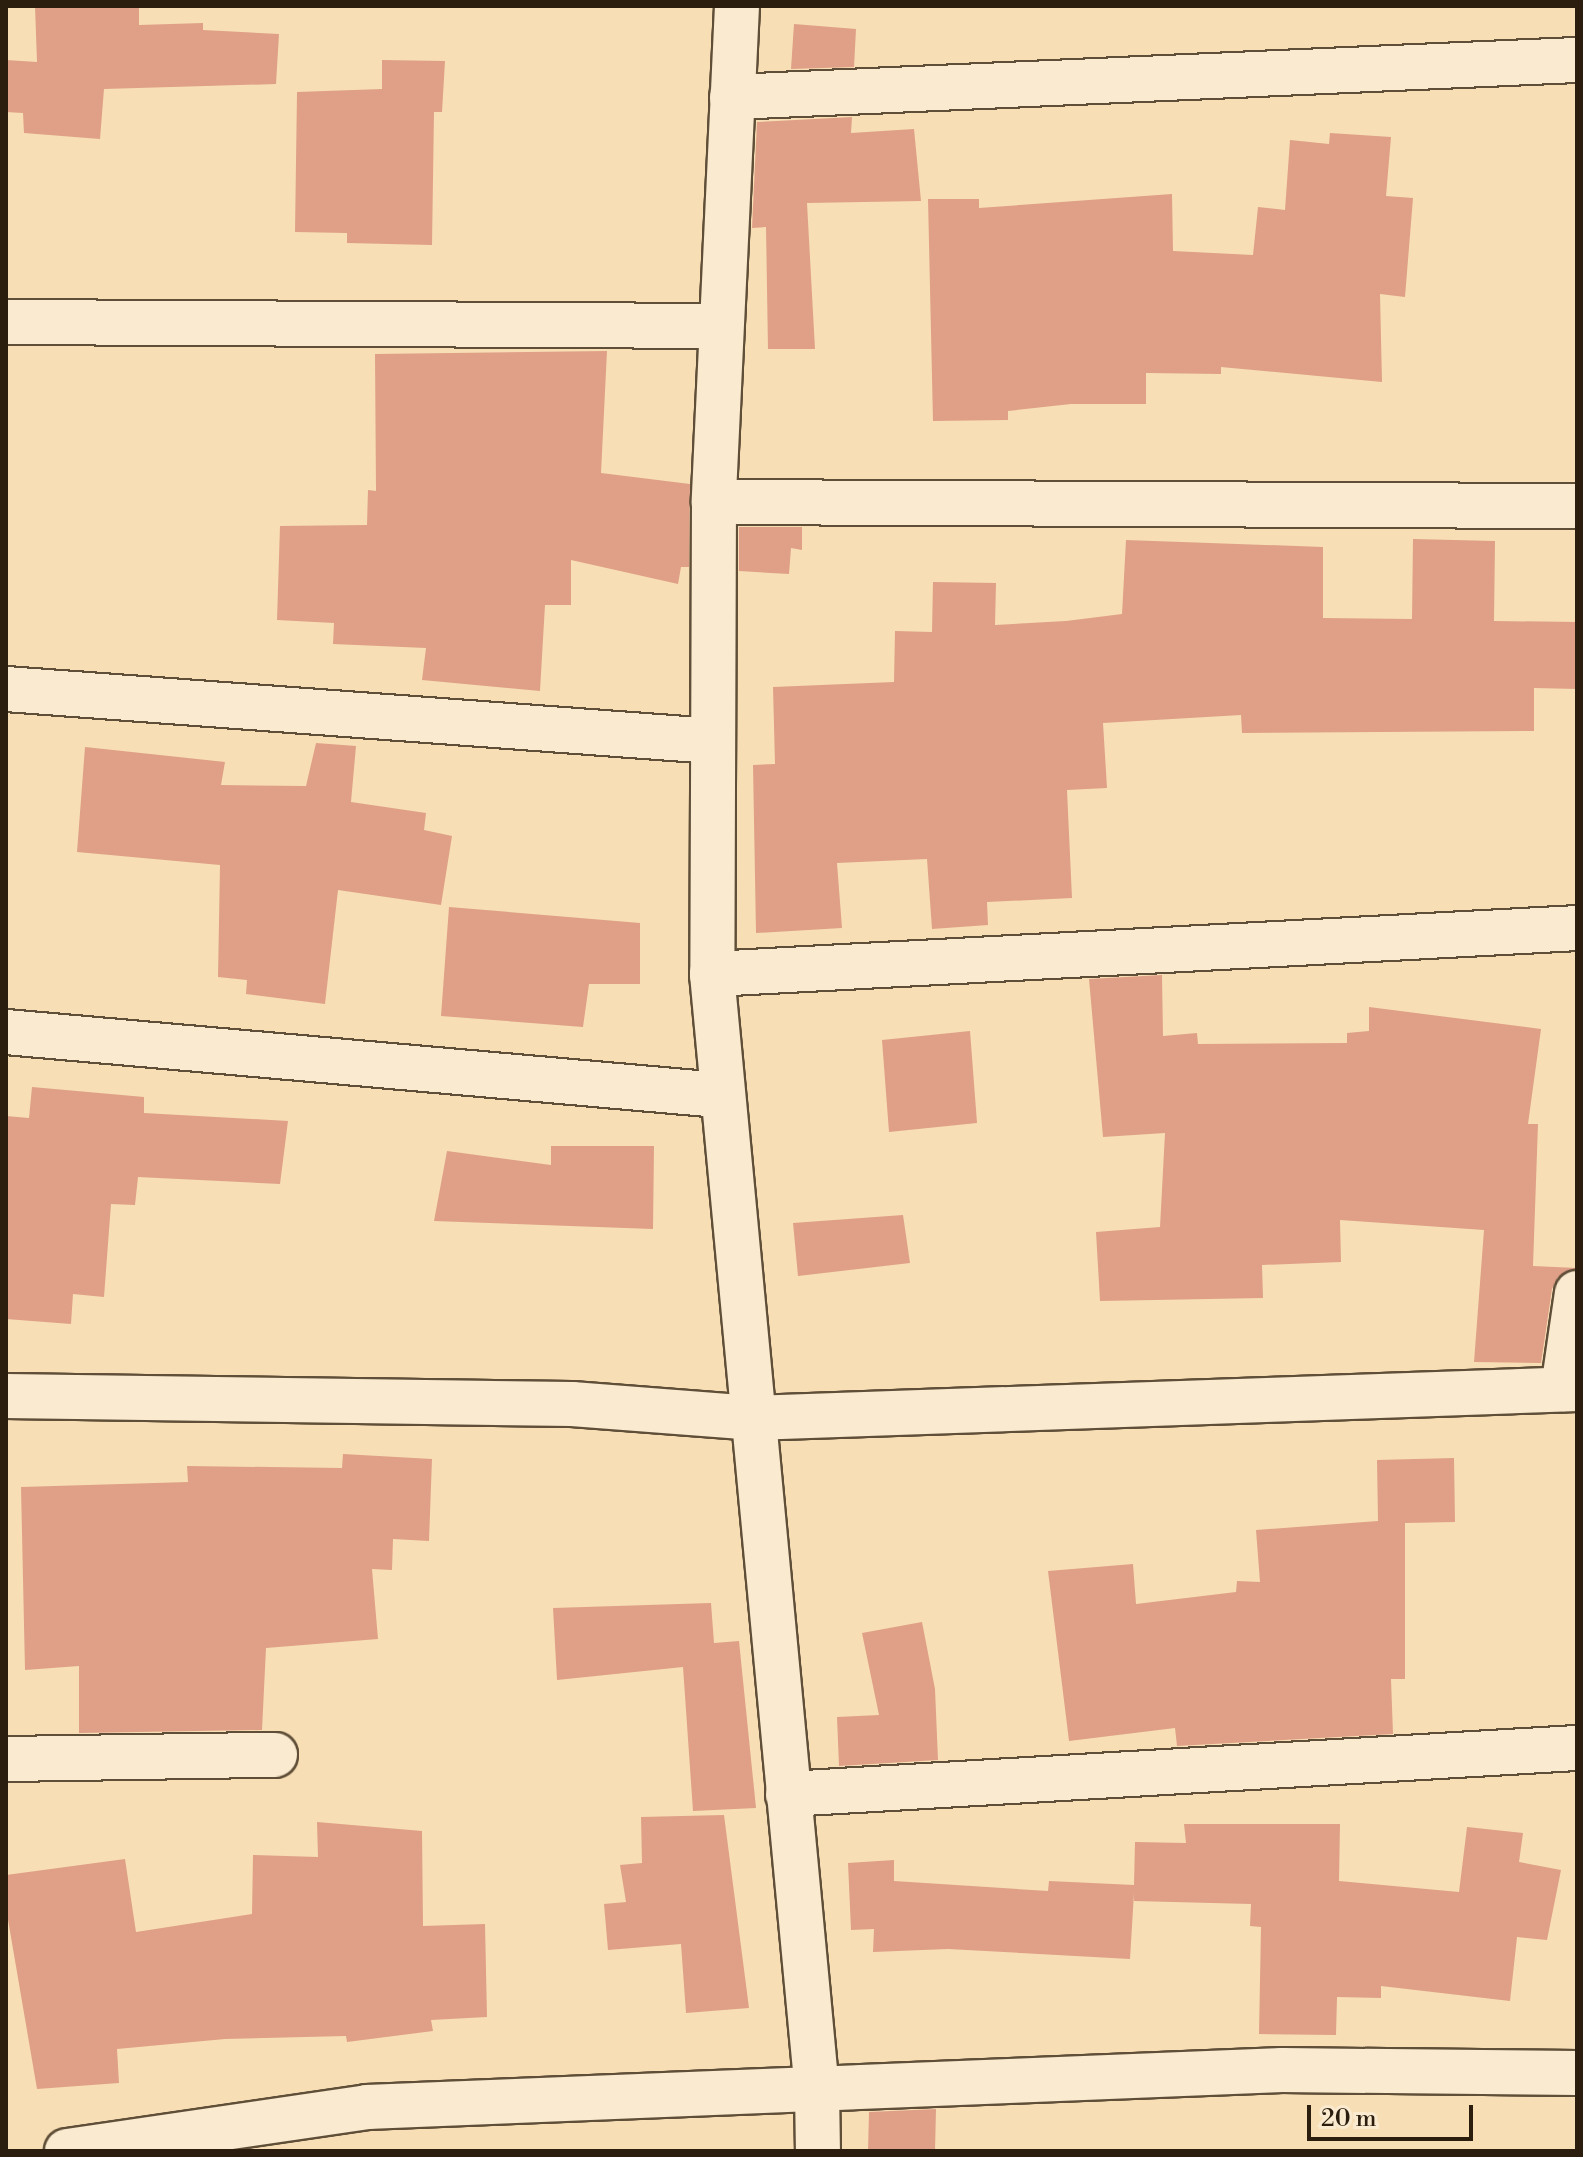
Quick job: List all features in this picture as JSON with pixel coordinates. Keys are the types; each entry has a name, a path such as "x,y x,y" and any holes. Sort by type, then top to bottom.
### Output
{"street":[{"path":"737,6 714,502 712,974 719,1095 817,2090 818,2151"},
{"path":"732,97 1577,60"},
{"path":"6,322 721,326"},
{"path":"714,502 1577,506"},
{"path":"6,689 712,741"},
{"path":"712,974 1577,928"},
{"path":"6,1032 719,1095"},
{"path":"6,1396 572,1404 752,1418 1570,1389 1577,1293"},
{"path":"788,1794 1577,1748"},
{"path":"6,1759 275,1755"},
{"path":"67,2151 367,2107 1282,2070 1577,2073"}],"building":[{"path":"35,6 139,6 139,25 203,23 203,30 279,34 276,84 104,89 100,139 24,133 23,113 6,112 6,60 37,62"},
{"path":"794,24 856,29 854,67 791,69"},
{"path":"382,60 445,61 442,112 434,112 432,245 347,243 347,233 295,232 297,92 382,89"},
{"path":"852,117 851,133 914,129 921,201 807,203 815,349 768,349 766,227 752,228 757,122"},
{"path":"1330,133 1391,137 1386,196 1413,198 1405,297 1380,294 1382,382 1221,367 1221,374 1146,373 1146,404 1071,404 1008,411 1008,420 933,421 928,199 979,199 979,208 1172,194 1173,251 1253,255 1258,207 1285,210 1290,140 1329,144"},
{"path":"607,351 601,473 690,484 689,567 681,567 678,584 571,560 571,605 545,605 540,691 422,680 426,648 333,644 334,623 277,620 280,526 367,525 368,490 376,491 375,354"},
{"path":"739,527 802,527 802,550 791,548 789,574 739,571"},
{"path":"1413,539 1495,541 1494,621 1577,622 1577,689 1534,688 1534,731 1242,733 1241,715 1103,723 1107,788 1067,790 1072,898 987,902 988,925 932,929 927,859 837,863 842,928 756,933 753,765 775,764 773,687 894,682 895,631 932,632 933,582 996,583 995,625 1066,621 1122,614 1126,540 1323,547 1323,618 1412,619"},
{"path":"316,743 356,746 351,802 426,813 424,830 452,836 441,905 338,890 325,1004 246,994 247,980 218,977 220,865 77,852 85,747 225,762 221,785 306,786"},
{"path":"449,907 640,923 640,984 589,984 583,1027 441,1016"},
{"path":"1162,975 1163,1036 1197,1033 1198,1044 1347,1043 1347,1033 1369,1031 1369,1007 1541,1029 1528,1124 1538,1124 1533,1266 1577,1268 1558,1277 1552,1289 1541,1363 1474,1362 1484,1230 1340,1220 1341,1262 1262,1265 1263,1298 1100,1301 1096,1232 1160,1227 1165,1133 1103,1137 1089,979"},
{"path":"970,1031 977,1123 889,1132 882,1040"},
{"path":"32,1087 144,1097 144,1113 288,1121 280,1184 138,1177 135,1205 111,1204 104,1297 73,1294 71,1324 6,1319 6,1116 29,1118"},
{"path":"551,1146 654,1146 653,1229 434,1221 447,1151 551,1165"},
{"path":"903,1215 910,1263 798,1276 793,1223"},
{"path":"343,1454 432,1459 429,1541 393,1539 392,1570 372,1569 378,1639 266,1648 262,1730 79,1733 79,1666 25,1670 21,1487 188,1482 187,1466 342,1468"},
{"path":"1454,1458 1455,1522 1405,1523 1405,1679 1391,1679 1393,1734 1177,1746 1175,1728 1069,1741 1048,1571 1133,1564 1136,1604 1236,1592 1237,1581 1260,1582 1256,1530 1378,1521 1377,1460"},
{"path":"711,1603 714,1643 739,1641 756,1808 693,1811 683,1667 557,1680 553,1608"},
{"path":"922,1622 935,1689 938,1760 839,1766 837,1717 879,1715 862,1633"},
{"path":"724,1815 749,2008 686,2013 681,1944 608,1950 604,1904 626,1902 620,1865 642,1863 641,1817"},
{"path":"317,1822 422,1831 423,1926 485,1924 487,2017 431,2020 433,2031 347,2042 346,2036 225,2039 117,2049 119,2083 37,2089 6,1908 6,1875 125,1859 136,1932 252,1914 253,1855 318,1857"},
{"path":"1184,1824 1340,1824 1339,1881 1459,1892 1467,1827 1523,1833 1519,1862 1561,1870 1547,1940 1517,1937 1510,2001 1381,1986 1381,1998 1337,1997 1336,2035 1259,2034 1261,1927 1250,1926 1251,1904 1134,1901 1134,1893 1130,1959 948,1949 873,1952 874,1929 851,1930 848,1863 894,1860 894,1881 1048,1891 1049,1881 1134,1885 1135,1842 1186,1843"},
{"path":"936,2109 935,2151 868,2151 869,2112"}]}
